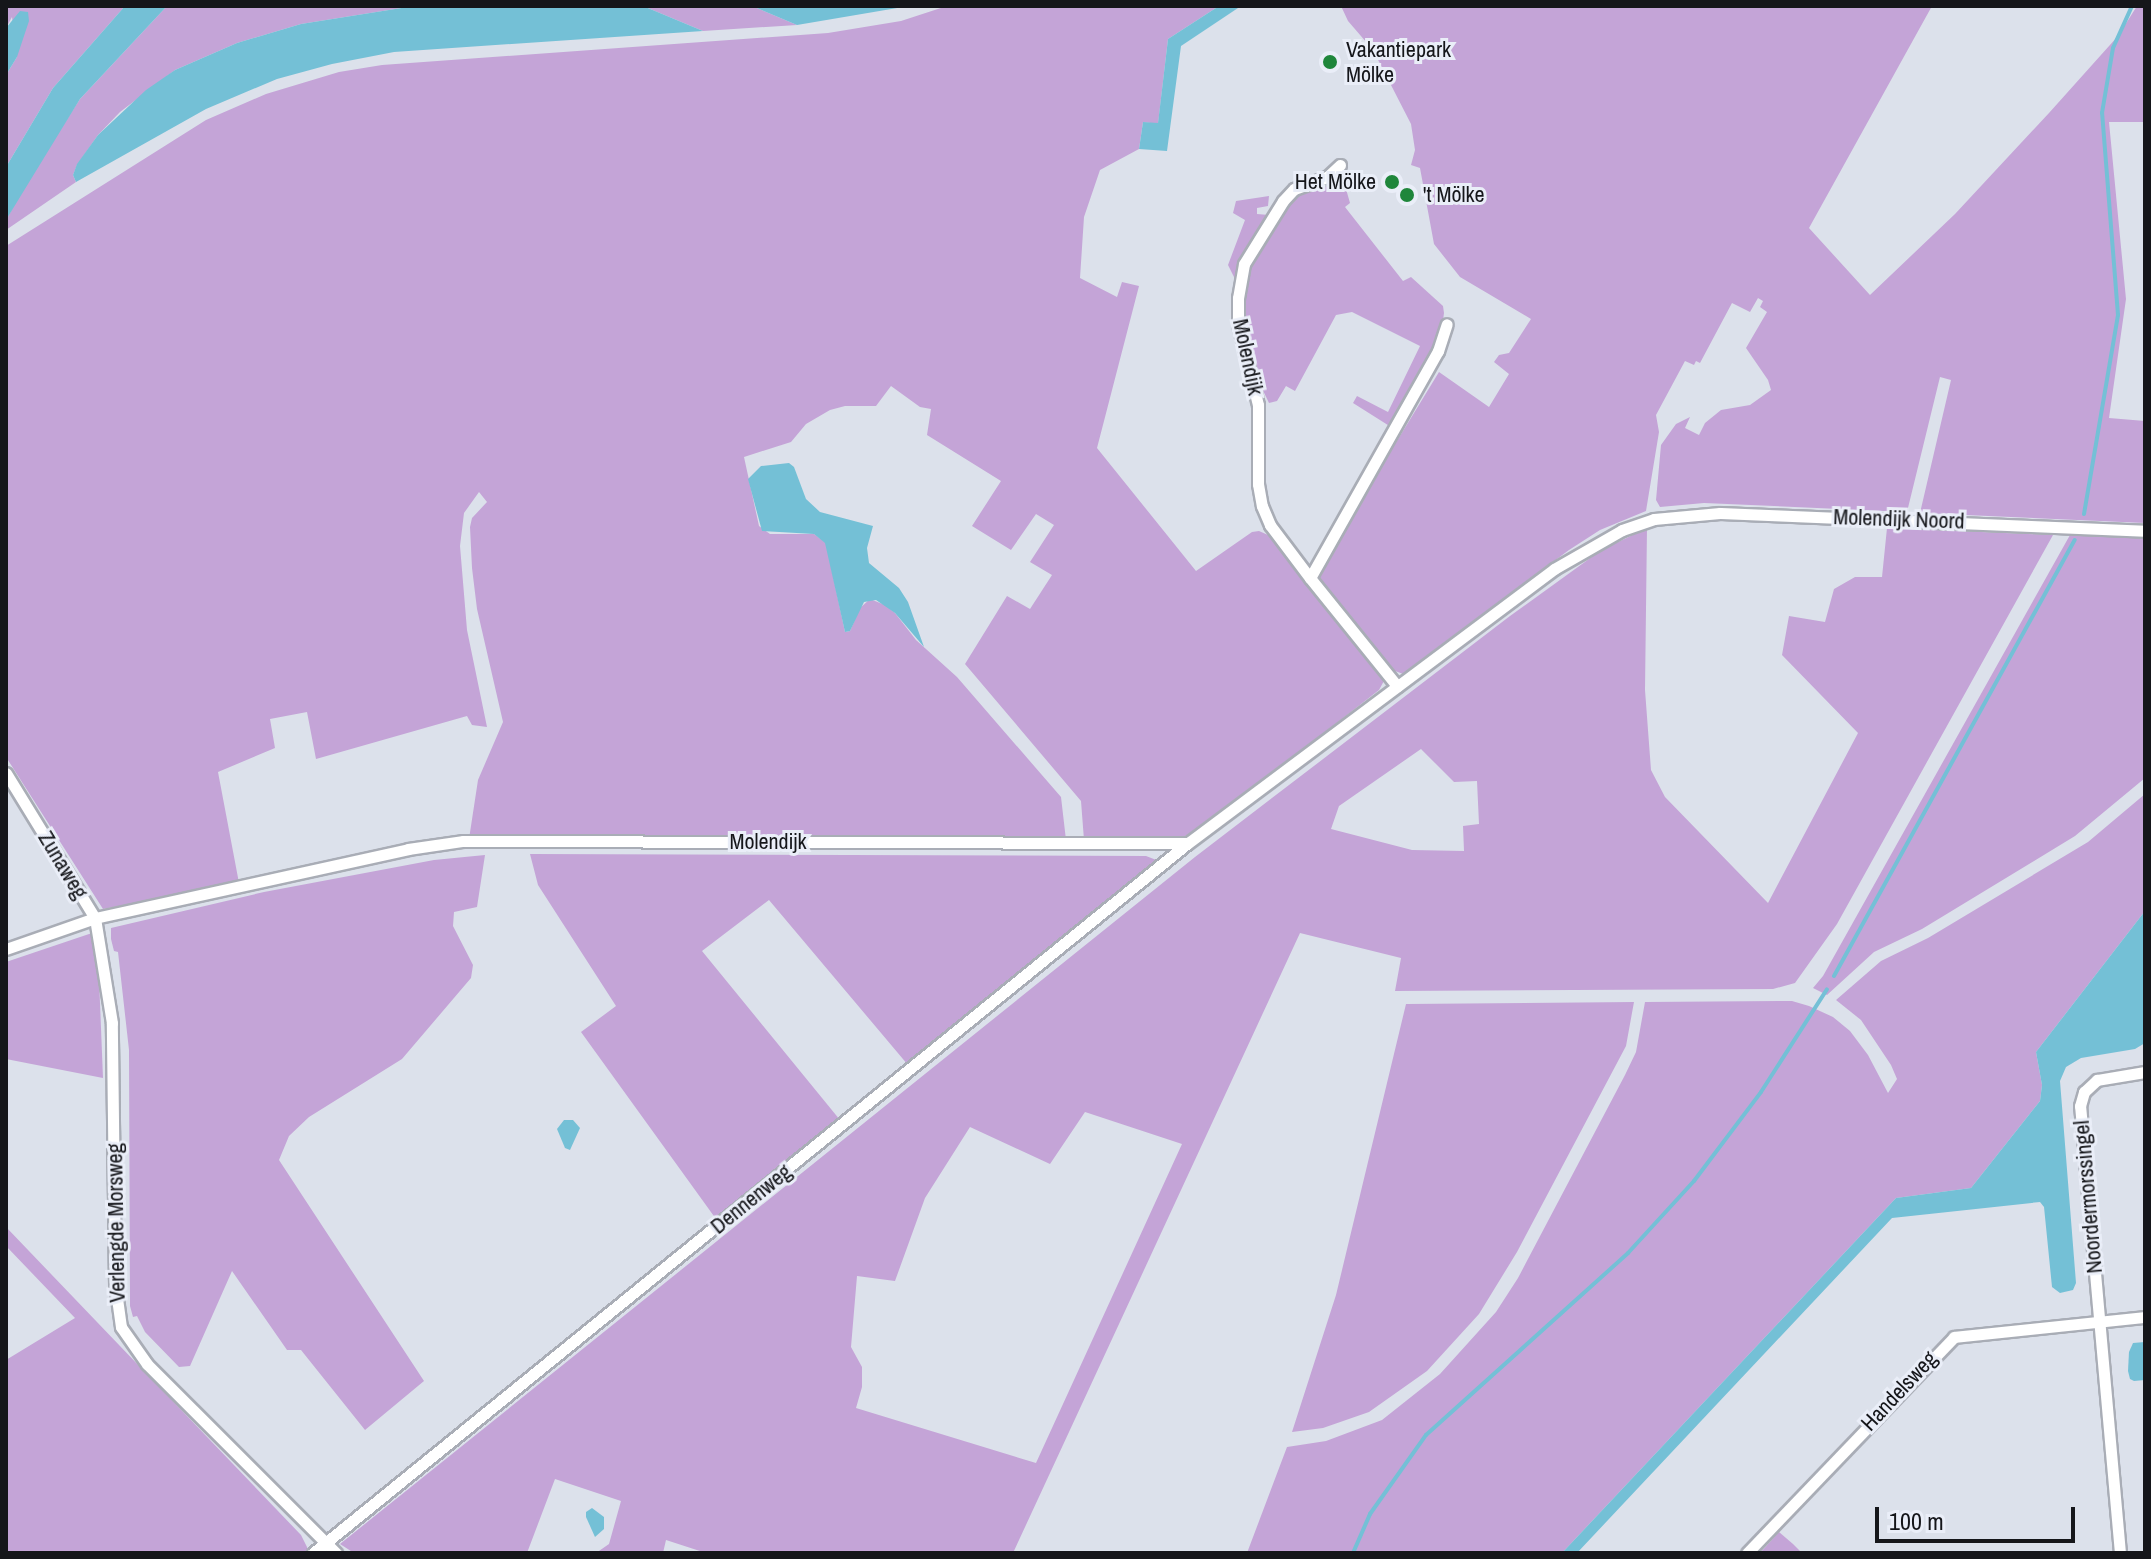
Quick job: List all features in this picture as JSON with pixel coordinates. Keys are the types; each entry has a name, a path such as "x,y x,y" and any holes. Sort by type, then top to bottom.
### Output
{"street":[{"name":"Molendijk","path":"1340,165 1327,177 1289,193 1244,264 1238,298 1238,324 1258,405 1258,484 1270,525 1397,686"},
{"path":"1310,578 1438,351 1447,324"},
{"name":"Molendijk Noord","path":"1397,686 1554,569 1622,530 1654,519 1720,513 2145,531"},
{"path":"1188,843 1397,686"},
{"name":"Zunaweg","path":"6,773 95,918 6,949"},
{"name":"Molendijk","path":"95,918 408,849 463,841 1188,843"},
{"name":"Dennenweg","path":"313,1553 1188,843"},
{"name":"Verlengde Morsweg","path":"95,918 104,958 113,1036 115,1284 121,1327 147,1364 336,1553"},
{"name":"Noordermorssingel","path":"2120,1553 2080,1106 2084,1092 2097,1080 2145,1072"},
{"path":"2098,1321 2145,1317"},
{"name":"Handelsweg","path":"1747,1553 1948,1341 1962,1334 2098,1321"}],"shaded area":[{"path":"6,6 125,6 53,88 6,167 6,75 17,57 12,17 6,28"},
{"path":"167,6 414,6 301,24 237,43 175,70 120,112 98,135 77,165 73,175 76,182 6,230 6,220 33,172 80,99"},
{"path":"643,6 752,6 797,25 703,31"},
{"path":"947,6 1219,6 1168,39 1158,124 1143,122 1139,149 1100,170 1084,217 1080,278 1117,297 1122,282 1139,286 1097,448 1196,571 1252,532 1259,531 1275,538 1385,679 1379,690 1198,831 1182,837 1084,840 1081,801 965,664 1007,596 1030,609 1052,575 1030,562 1054,525 1036,514 1011,550 972,526 1001,481 927,435 931,409 920,407 891,386 876,406 845,406 830,410 806,424 791,442 744,457 759,526 770,534 814,534 826,543 845,632 850,631 860,608 870,599 895,613 916,640 957,677 1061,797 1066,840 469,839 478,780 503,722 477,609 472,568 472,518 487,502 479,492 464,513 460,546 467,630 487,727 472,725 467,716 316,759 307,712 270,719 275,748 218,772 239,883 103,909 6,757 6,246 206,120 266,94 339,72 382,65 828,33 901,21"},
{"path":"1341,6 1932,6 1809,228 1870,295 1955,214 2049,113 2118,36 2137,6 2145,6 2145,122 2109,122 2126,299 2109,418 2145,421 2145,523 1920,513 1951,380 1940,377 1907,512 1704,503 1660,507 1656,500 1661,445 1676,424 1690,417 1685,428 1699,435 1705,423 1721,410 1750,405 1771,390 1768,380 1746,348 1767,312 1760,307 1763,301 1758,298 1750,312 1732,303 1700,363 1696,361 1694,365 1685,361 1656,415 1659,432 1646,511 1600,530 1569,550 1403,674 1390,669 1324,593 1319,580 1320,567 1439,372 1489,407 1509,374 1494,362 1499,355 1509,353 1531,319 1460,277 1434,244 1420,168 1411,165 1415,150 1411,124 1373,50 1348,21"},
{"path":"1334,179 1344,182 1350,203 1345,207 1403,281 1411,277 1443,306 1441,335 1391,427 1353,403 1357,396 1388,412 1420,346 1352,312 1336,315 1295,391 1286,386 1277,401 1269,403 1256,376 1244,325 1242,302 1249,264 1287,201"},
{"path":"1269,196 1268,206 1257,208 1257,214 1269,215 1236,281 1228,265 1245,220 1233,213 1236,201"},
{"path":"1647,528 1645,690 1651,770 1665,797 1768,903 1858,733 1782,655 1789,616 1825,622 1834,589 1855,577 1882,577 1887,528 2053,535 1837,924 1795,983 1773,989 1395,991 1401,958 1300,933 1013,1553 706,1553 666,1540 663,1553 596,1553 609,1544 621,1501 555,1479 527,1553 354,1553 340,1544 1195,857 1600,551","holes":["1421,749 1454,782 1477,781 1479,824 1463,826 1464,851 1412,850 1331,829 1339,806","1085,1112 1182,1144 1036,1463 856,1408 862,1387 862,1367 851,1347 857,1276 895,1281 925,1198 970,1127 1050,1164"]},
{"path":"2070,535 2145,538 2145,778 2075,836 1922,929 1874,952 1827,995 1813,988 1823,976"},
{"path":"2145,794 2145,911 2036,1052 2042,1085 2040,1101 1971,1188 1896,1198 1562,1553 1247,1553 1287,1447 1326,1441 1382,1420 1440,1374 1496,1312 1518,1278 1625,1075 1636,1052 1645,1002 1792,1001 1809,1006 1833,1017 1850,1031 1868,1055 1888,1093 1897,1079 1891,1065 1861,1020 1836,1000 1881,961 1928,938 2088,842"},
{"path":"530,854 1146,856 1159,861 908,1065 769,900 702,951 840,1120 716,1219 581,1032 616,1006 538,885"},
{"path":"485,855 477,907 454,912 453,926 473,965 471,978 402,1059 309,1117 289,1136 279,1160 424,1381 365,1430 301,1350 287,1350 232,1271 190,1366 179,1367 145,1332 137,1316 133,1317 130,1306 129,1050 118,952 114,951 111,928 264,892 434,860"},
{"path":"92,933 98,953 103,1078 6,1059 6,962"},
{"path":"1634,1002 1626,1046 1517,1252 1479,1314 1427,1371 1369,1412 1323,1428 1292,1432 1336,1295 1406,1004"},
{"path":"6,1227 301,1535 308,1549 303,1553 6,1553 6,1360 75,1318 6,1246"},
{"path":"1779,1532 1793,1544 1802,1553 1760,1553"}],"water":[{"path":"125,6 167,6 80,99 6,220 6,167 53,88"},
{"path":"414,6 643,6 703,31 394,52 332,64 277,79 206,109 76,182 73,175 77,164 98,135 146,90 175,70 237,43 301,24"},
{"path":"752,6 909,6 797,25"},
{"path":"1219,6 1241,6 1181,46 1167,151 1139,149 1143,122 1158,123 1168,39"},
{"path":"20,11 28,12 29,21 17,57 6,75 6,28"},
{"path":"789,463 794,467 806,499 820,512 873,526 867,548 869,563 899,588 908,602 924,647 895,613 876,600 864,602 850,631 845,632 825,543 814,534 762,531 748,479 761,466"},
{"path":"2145,911 2145,1043 2135,1049 2081,1058 2066,1067 2060,1081 2076,1283 2073,1290 2060,1293 2052,1287 2044,1207 2040,1202 1892,1218 1577,1553 1562,1553 1896,1198 1971,1188 2040,1101 2042,1085 2036,1052"},
{"path":"564,1120 573,1120 580,1128 570,1150 565,1148 557,1129"},
{"path":"2145,1342 2145,1380 2134,1381 2130,1379 2128,1371 2129,1352 2133,1343"},
{"path":"592,1508 604,1517 604,1529 595,1537 586,1517 586,1512"}],"waterway":[{"path":"2084,514 2118,315 2102,113 2113,48 2132,6"},
{"path":"1834,976 2075,540"},
{"path":"1353,1553 1370,1514 1426,1435 1628,1253 1694,1181 1761,1092 1827,989"}],"place":[{"name":"Vakantiepark Mölke","path":"1330,62"},
{"name":"Het Mölke","path":"1392,182"},
{"name":"'t Mölke","path":"1407,195"}]}
